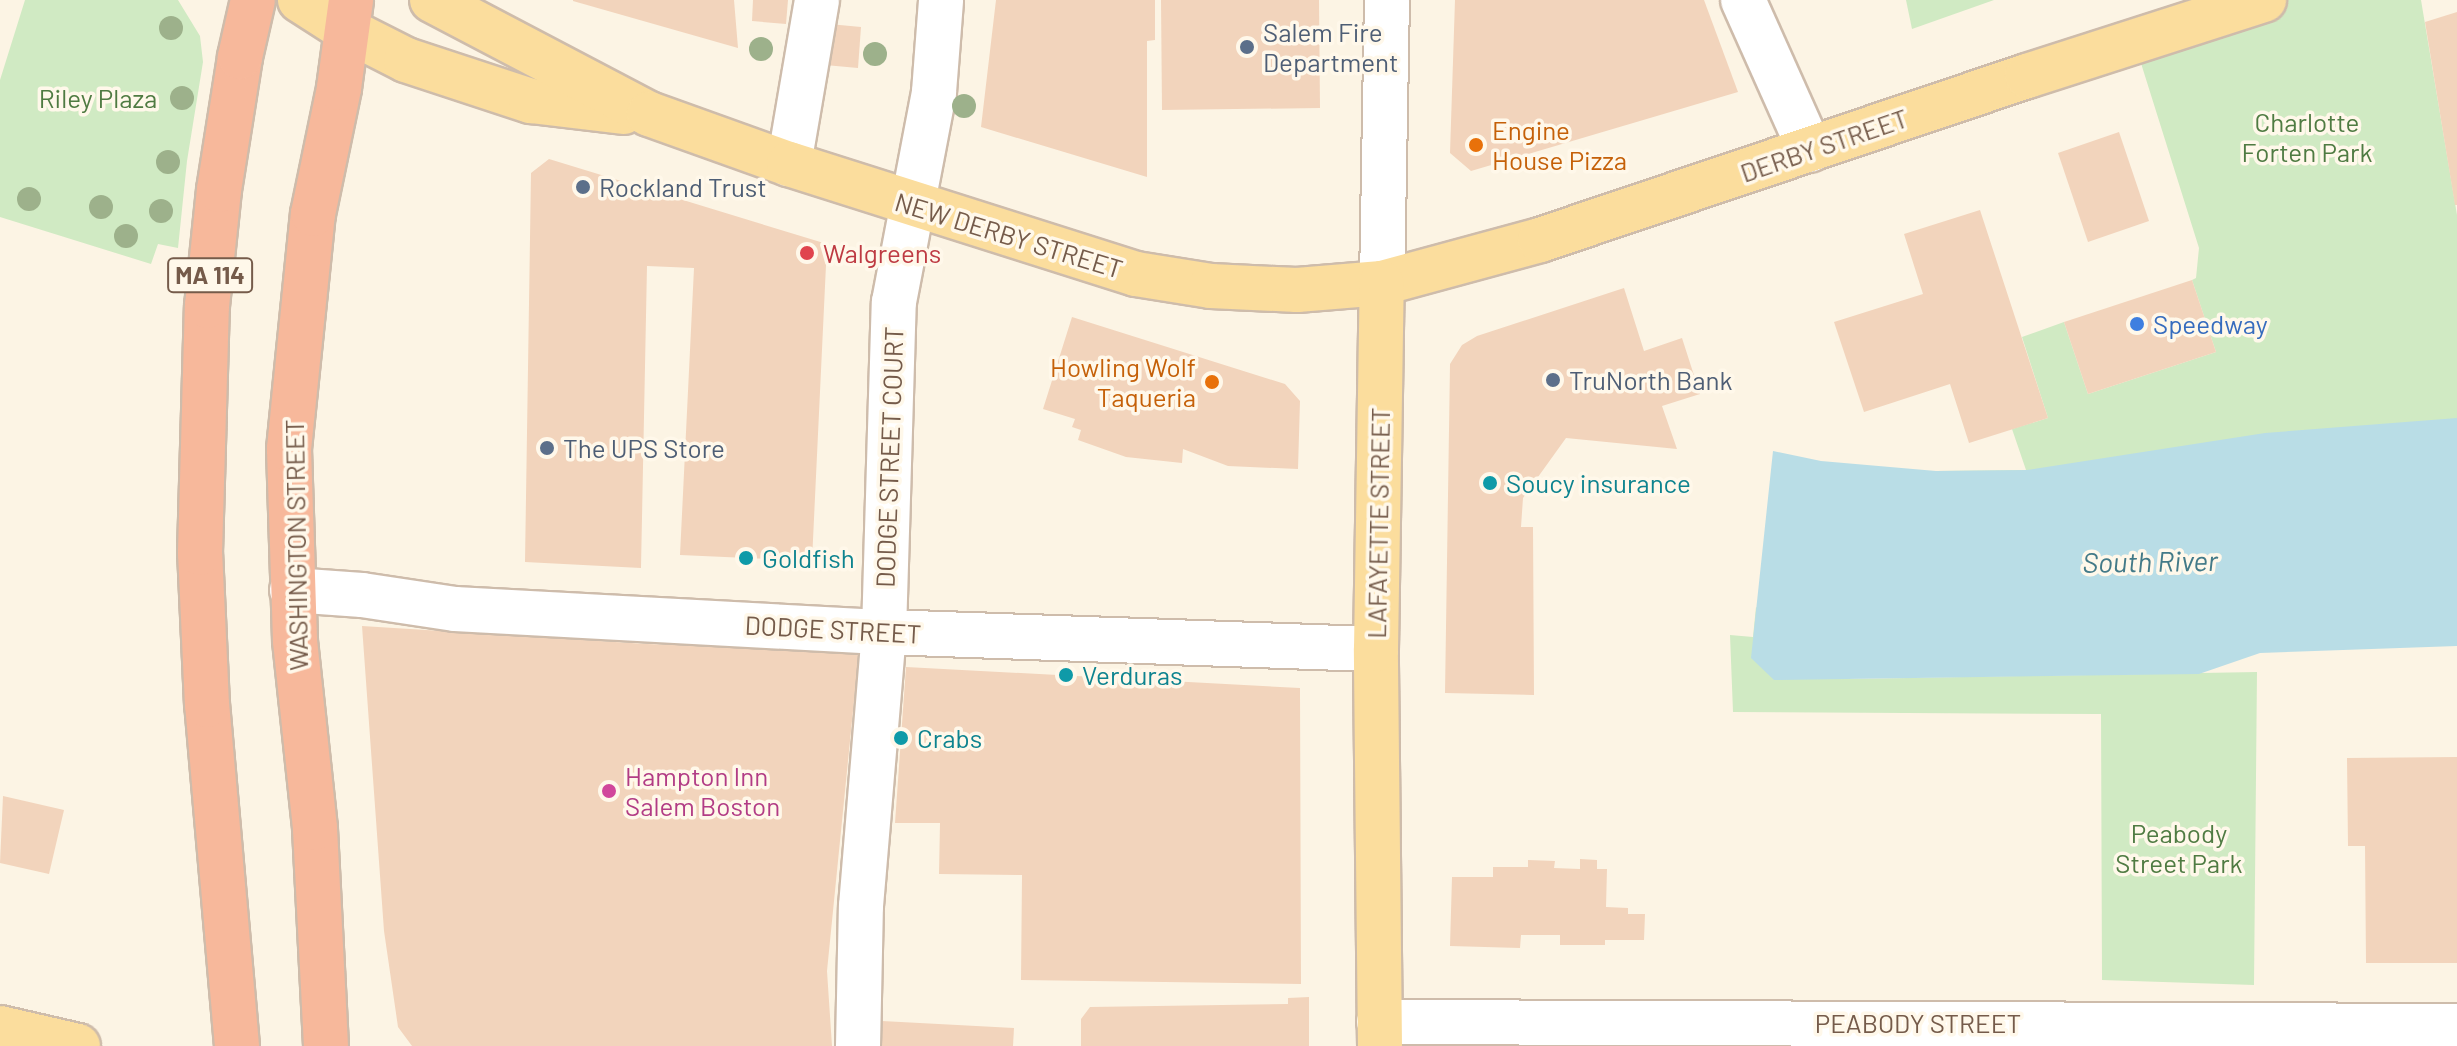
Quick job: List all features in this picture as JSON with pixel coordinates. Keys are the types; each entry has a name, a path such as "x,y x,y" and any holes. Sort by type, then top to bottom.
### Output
{"highway":[{"name":"MA 114","path":"237,1046 207,705 200,553 210,277 228,128 253,0"},
{"name":"WASHINGTON STREET","path":"326,1046 315,828 292,590 289,449 313,214 349,15"}],"main road":[{"name":"NEW DERBY STREET","path":"300,0 349,15 406,60 531,101 649,114"},
{"name":"NEW DERBY STREET","path":"432,0 649,114 789,164 1136,274 1211,286 1297,290 1382,283"},
{"name":"DERBY STREET","path":"1382,283 1554,236 2264,0"},
{"name":"LAFAYETTE STREET","path":"1380,1034 1376,649 1382,283"},
{"path":"0,1028 78,1046"}],"street":[{"path":"789,164 817,0"},
{"name":"DODGE STREET COURT","path":"858,1046 861,906 884,632 894,302 934,92 941,0"},
{"name":"LAFAYETTE STREET","path":"1382,283 1387,0"},
{"path":"1743,0 1810,150"},
{"name":"DODGE STREET","path":"292,590 362,595 455,609 884,632 1376,649"},
{"name":"PEABODY STREET","path":"1380,1034 2457,1026"}],"green space":[{"name":"Riley Plaza","path":"25,0 178,0 200,36 203,62 187,161 178,248 158,244 151,264 0,217 0,80"},
{"path":"1906,0 1994,0 1912,29"},
{"name":"Charlotte Forten Park","path":"2265,0 2421,0 2457,215 2457,454 2310,514 1936,471 2026,470 2012,429 2048,418 2022,337 2064,322 2088,394 2216,352 2192,280 2196,278 2199,248 2134,41"},
{"name":"Peabody Street Park","path":"1756,607 1851,679 2257,672 2254,985 2102,980 2101,714 1733,712 1730,635 1753,637"}],"water":[{"name":"South River","path":"2457,418 2457,646 2260,653 2199,674 1774,680 1751,658 1773,451 1821,461 1936,471 2027,470 2265,433"}],"building":[{"path":"734,0 738,48 573,1"},
{"path":"753,0 788,0 786,24 752,21"},
{"path":"996,0 1155,0 1155,40 1147,41 1147,177 981,127"},
{"path":"1161,0 1319,0 1320,108 1162,110"},
{"path":"1455,0 1704,0 1738,92 1471,171 1450,153"},
{"path":"2457,12 2457,205 2455,205 2425,22"},
{"path":"829,24 861,27 858,68 825,65"},
{"path":"2119,132 2149,221 2088,242 2058,153"},
{"path":"549,159 827,244 812,561 680,555 694,268 647,266 641,568 525,562 531,173"},
{"path":"1980,210 2048,418 1969,443 1950,384 1864,412 1834,322 1923,294 1904,234"},
{"path":"2192,280 2216,352 2088,394 2064,322"},
{"name":"Soucy insurance","path":"1624,288 1644,351 1682,338 1700,394 1662,406 1677,449 1566,438 1523,498 1521,527 1533,527 1534,695 1445,693 1450,364 1462,345 1477,336"},
{"path":"1072,317 1285,384 1300,401 1298,469 1228,466 1183,449 1182,463 1126,457 1078,440 1081,430 1072,427 1075,419 1043,409"},
{"name":"Hampton Inn Salem Boston","path":"362,626 647,644 859,651 827,971 832,1046 412,1046 398,1027 384,931"},
{"path":"906,667 1300,688 1301,984 1021,980 1022,875 939,874 940,823 895,823"},
{"path":"2457,757 2457,963 2366,963 2365,846 2348,846 2347,758"},
{"path":"3,796 64,810 49,874 0,863"},
{"path":"1580,859 1597,860 1597,869 1607,869 1606,907 1628,908 1628,914 1645,914 1644,940 1605,940 1605,945 1560,945 1560,935 1521,935 1520,948 1450,946 1452,877 1493,877 1493,867 1528,867 1528,860 1555,861 1554,868 1580,869"},
{"path":"1309,997 1309,1046 1081,1046 1081,1019 1090,1007 1288,1004 1288,998"},
{"path":"882,1021 1014,1028 1013,1046 880,1046"}],"place":[{"name":"Salem Fire Department","path":"1247,47"},
{"name":"Engine House Pizza","path":"1476,145"},
{"name":"Rockland Trust","path":"583,187"},
{"name":"Walgreens","path":"807,253"},
{"name":"Speedway","path":"2137,324"},
{"name":"TruNorth Bank","path":"1553,380"},
{"name":"Howling Wolf Taqueria","path":"1212,382"},
{"name":"The UPS Store","path":"547,448"},
{"name":"Soucy insurance","path":"1490,483"},
{"name":"Goldfish","path":"746,558"},
{"name":"Verduras","path":"1066,675"},
{"name":"Crabs","path":"901,738"},
{"name":"Hampton Inn Salem Boston","path":"609,791"}]}
